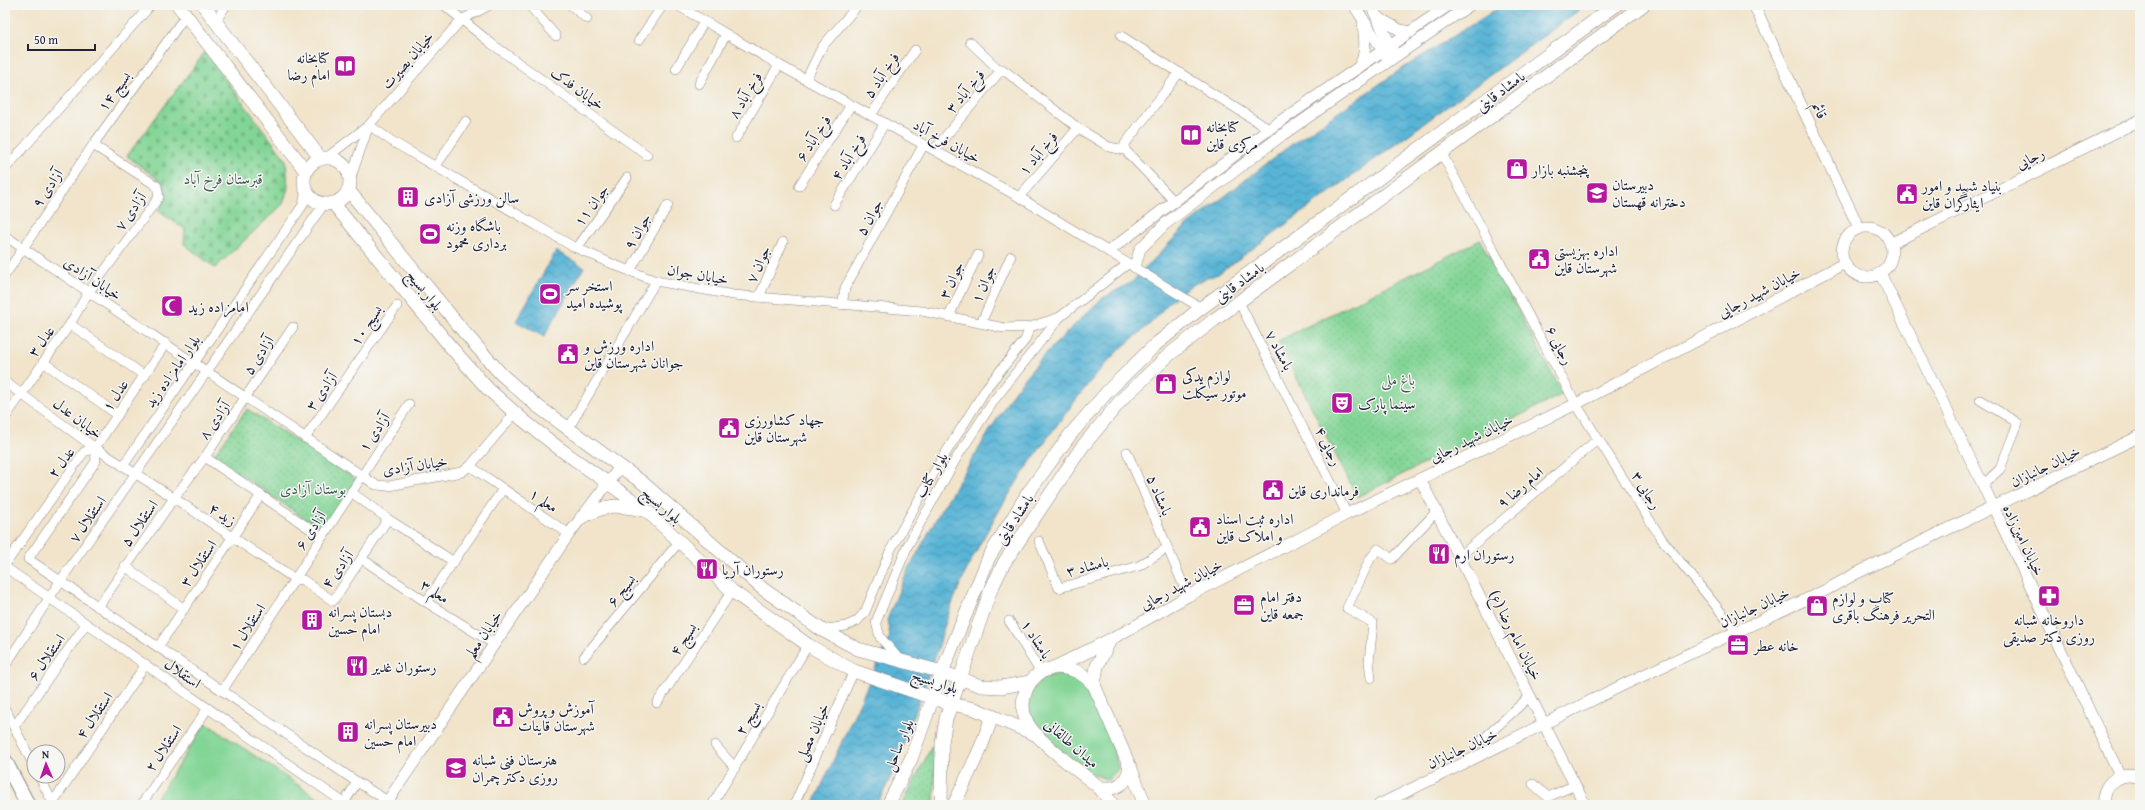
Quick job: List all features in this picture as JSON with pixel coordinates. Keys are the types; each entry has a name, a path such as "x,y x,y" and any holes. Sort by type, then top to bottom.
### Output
{"main road":[{"path":"203,5 324,158"},
{"name":"بامشاد قاینی","path":"942,672 989,557 1028,493 1070,435 1108,391 1155,345 1201,308 1616,5"},
{"name":"بامشاد قاینی","path":"951,704 990,592 1004,564 1044,501 1092,435 1122,400 1170,354 1643,5"},
{"path":"182,10 305,170"},
{"path":"1511,82 1521,95"},
{"path":"330,157 344,164 351,177 348,191 338,202 328,204 310,198 303,185 305,170 316,160 324,158 330,157"},
{"name":"بلوار بسیج","path":"348,191 464,332 501,374 536,405 653,492 763,589 822,630 858,649 942,672 981,686 1002,687 1030,682"},
{"name":"بلوار بسیج","path":"328,204 487,388 515,413 560,449 646,510 732,591 808,645 854,670 951,704 975,709 1037,735"},
{"path":"582,517 606,506 618,505 646,510"},
{"path":"976,586 990,592"},
{"path":"1055,667 1110,640"},
{"path":"1094,685 1097,666 1110,640"},
{"name":"میدان طالقانی","path":"1055,667 1070,668 1084,674 1094,685 1130,767 1128,775 1123,783 1116,787 1107,789 1099,787 1037,735 1028,724 1023,710 1024,695 1030,682 1041,672 1055,667"},
{"name":"بلوار ساحل","path":"888,805 911,759 942,672"},
{"path":"941,805 942,743 946,719 951,704"},
{"path":"954,805 981,747 992,717"},
{"path":"5,761 28,805"},
{"path":"1130,767 1144,805"},
{"path":"2104,805 2104,793 2108,786 2120,776 2127,774 2140,777"},
{"path":"1099,787 1113,805"}],"street":[{"path":"5,169 151,5"},
{"path":"216,20 226,5"},
{"path":"444,5 461,20"},
{"name":"خیابان بصیرت","path":"369,125 461,20 490,5"},
{"path":"529,5 556,36"},
{"path":"571,5 587,19"},
{"path":"639,40 663,5"},
{"name":"خیابان فرخ آباد","path":"677,5 779,66 1019,197 1201,308"},
{"path":"806,80 822,47 858,5"},
{"path":"1354,5 1363,21 1389,54"},
{"path":"1371,5 1377,17 1389,54"},
{"path":"1109,251 1270,129 1359,67 1389,54 1411,32 1449,5"},
{"path":"1060,316 1132,265 1140,248 1165,224 1282,135 1389,54 1470,5"},
{"name":"قائم","path":"1754,5 1859,228"},
{"name":"بسیج ۱۴","path":"93,145 182,10"},
{"path":"1377,17 1400,30 1411,32"},
{"name":"خیابان فدک","path":"461,20 492,44 647,155"},
{"path":"1359,67 1364,59 1366,46 1363,21"},
{"path":"676,69 704,22"},
{"path":"699,84 726,34"},
{"path":"1121,36 1178,74 1270,129"},
{"path":"970,42 996,67 1078,128 1109,147 1125,150 1175,202"},
{"name":"فرخ آباد ۵","path":"871,115 915,50"},
{"name":"فرخ آباد ۸","path":"736,138 779,66"},
{"name":"فرخ آباد ۳","path":"934,150 1002,70"},
{"path":"1125,150 1125,144 1178,74"},
{"name":"فرخ آباد ۶","path":"798,186 851,105"},
{"name":"رجایی","path":"1890,244 2140,120"},
{"path":"436,166 466,121"},
{"name":"فرخ آباد ۴","path":"834,205 885,123"},
{"path":"324,158 369,125"},
{"path":"351,177 369,125"},
{"name":"خیابان جوان","path":"369,125 393,142 577,248 656,281 733,295 894,308 949,316 1004,328 1030,327 1060,316"},
{"name":"فرخ آباد ۱","path":"1019,197 1078,128"},
{"name":"جوان ۵","path":"842,305 845,288 924,144"},
{"name":"آزادی ۹","path":"5,275 93,145"},
{"name":"آزادی ۷","path":"70,324 88,293 159,197 157,186 93,145"},
{"name":"رجایی ۶","path":"1442,154 1576,404"},
{"name":"جوان ۱۱","path":"577,248 627,178"},
{"name":"بلوار امامزاده زید","path":"123,466 303,205 306,191"},
{"name":"بلوار امامزاده زید","path":"135,474 207,371 328,204"},
{"name":"جوان ۹","path":"630,271 668,205"},
{"path":"1865,227 1878,229 1887,238 1890,244 1892,250 1889,262 1880,273 1865,276 1857,275 1851,271 1845,263 1842,250 1843,243 1847,236 1859,228 1865,227"},
{"name":"خیابان آزادی","path":"5,236 88,293 195,362 376,485 389,486 462,472 470,466 515,413"},
{"name":"جوان ۷","path":"759,297 783,242"},
{"name":"جوان ۳","path":"949,316 978,255"},
{"name":"جوان ۱","path":"981,323 1011,256"},
{"name":"خیابان شهید رجایی","path":"1110,640 1188,596 1347,514 1576,404 1845,263"},
{"name":"خیابان امین‌زاده","path":"1880,273 1983,485 1992,507 2120,776"},
{"path":"568,429 656,281"},
{"name":"بامشاد ۷","path":"1239,302 1297,412"},
{"name":"بسیج ۱۰","path":"359,361 397,306"},
{"name":"بلوار کتاب","path":"900,660 880,637 876,622 879,611 908,544 958,457 995,399 1060,316"},
{"path":"70,324 144,376"},
{"name":"عدل ۳","path":"5,418 70,324"},
{"name":"آزادی ۵","path":"246,398 293,327"},
{"name":"بلوار کتاب","path":"822,630 846,626 858,621 868,605 891,549 940,462 987,387 1025,340 1030,327"},
{"name":"عدل ۱","path":"95,448 166,343"},
{"name":"آزادی ۳","path":"305,438 359,361"},
{"path":"43,362 118,415"},
{"name":"خیابان عدل","path":"5,382 95,448 135,474"},
{"name":"آزادی ۸","path":"205,457 246,398"},
{"path":"1980,400 2018,423 2000,469 1983,485"},
{"name":"آزادی ۱","path":"361,476 409,404"},
{"name":"رجایی ۳","path":"1576,404 1661,538 1737,632"},
{"name":"رجایی ۴","path":"1297,412 1347,514"},
{"name":"خیابان جانبازان","path":"1379,805 1627,683 1939,535 1992,507 2140,436"},
{"name":"امام رضا ۹","path":"1459,557 1598,439"},
{"name":"عدل ۲","path":"5,566 84,452 95,448 96,461 28,559"},
{"name":"بامشاد ۵","path":"1127,452 1188,596"},
{"path":"205,457 322,537"},
{"name":"استقلال ۵","path":"98,607 125,566 205,457"},
{"name":"معلم ۱","path":"470,466 570,534"},
{"name":"خیابان معلم","path":"386,803 570,534 620,467"},
{"name":"زید ۴","path":"135,474 174,498 295,579"},
{"name":"استقلال ۷","path":"5,666 61,580 135,474"},
{"name":"آزادی ۶","path":"295,579 361,476"},
{"name":"خیابان امام رضا (ع)","path":"1420,479 1585,805"},
{"path":"426,602 503,489"},
{"path":"351,492 388,519 454,562"},
{"name":"استقلال ۳","path":"158,647 261,496"},
{"path":"1372,678 1369,662 1373,623 1346,608 1370,559 1378,549 1392,559 1436,512"},
{"name":"آزادی ۴","path":"295,579 303,580 333,601 388,519"},
{"name":"بامشاد ۳","path":"1039,541 1059,588 1139,566 1167,548"},
{"name":"بسیج ۶","path":"584,657 679,542"},
{"name":"معلم ۳","path":"362,558 426,602 494,644"},
{"name":"استقلال","path":"28,559 61,580 98,607 386,803"},
{"name":"استقلال","path":"5,566 345,804 357,782"},
{"path":"125,566 184,609"},
{"name":"استقلال ۱","path":"222,691 295,579"},
{"name":"بسیج ۴","path":"657,703 732,591"},
{"path":"868,605 870,610 877,612 879,611"},
{"name":"بامشاد ۱","path":"1009,621 1024,642 1028,655 1041,672"},
{"name":"استقلال ۶","path":"14,727 86,624"},
{"name":"بسیج ۲","path":"712,805 808,645"},
{"name":"استقلال ۴","path":"53,804 146,664"},
{"name":"خیابان مصلی","path":"794,805 854,670"},
{"path":"1479,743 1530,696"},
{"name":"استقلال ۲","path":"141,805 208,708"},
{"path":"5,710 26,750"},
{"path":"715,745 735,768"},
{"path":"43,784 53,804"},
{"path":"1533,784 1548,797 1575,785"}],"green space":[{"name":"قبرستان فرخ آباد","path":"205,52 286,160 288,188 283,204 215,268 184,244 185,229 158,211 165,200 163,183 127,156"},
{"name":"باغ ملی","path":"1480,240 1563,394 1357,497 1278,341"},
{"name":"بوستان آزادی","path":"247,409 357,480 324,532 213,456"},
{"path":"1057,674 1076,675 1092,695 1104,719 1112,743 1118,769 1108,780 1091,773 1048,739 1033,723 1029,709 1030,692 1041,679"},
{"path":"206,723 328,805 152,805"},
{"path":"932,746 936,747 934,805 902,805"}],"water":[{"path":"1503,5 1586,5 1218,274 1197,283 1178,294 1153,321 1114,355 1084,389 1039,449 1004,502 972,559 947,617 939,646 895,768 877,805 813,805 890,636 887,620 905,576 941,510 1015,390 1046,353 1101,299 1132,282 1185,227 1292,144 1400,70"},
{"name":"استخر سر پوشیده امید","path":"556,251 584,267 544,337 516,321"}],"place":[{"name":"کتابخانه امام رضا","path":"345,66"},
{"name":"کتابخانه مرکزی قاین","path":"1191,135"},
{"name":"پنجشنبه بازار","path":"1517,169"},
{"name":"دبیرستان دخترانه قهستان","path":"1597,193"},
{"name":"بنیاد شهید و امور ایثارگران قاین","path":"1907,194"},
{"name":"سالن ورزشی آزادی","path":"408,197"},
{"name":"باشگاه وزنه برداری محمود","path":"430,234"},
{"name":"اداره بهزیستی شهرستان قاین","path":"1539,259"},
{"name":"استخر سر پوشیده امید","path":"550,294"},
{"name":"امامزاده زید","path":"172,306"},
{"name":"اداره ورزش و جوانان شهرستان قاین","path":"568,354"},
{"name":"لوازم یدکی موتور سیکلت","path":"1166,384"},
{"name":"سینما پارک","path":"1342,403"},
{"name":"جهاد کشاورزی شهرستان قاین","path":"729,428"},
{"name":"فرمانداری قاین","path":"1273,490"},
{"name":"اداره ثبت اسناد و املاک قاین","path":"1200,527"},
{"name":"رستوران ارم","path":"1439,554"},
{"name":"رستوران آریا","path":"707,569"},
{"name":"داروخانه شبانه روزی دکتر صدیقی","path":"2049,596"},
{"name":"دفتر امام جمعه قاین","path":"1244,605"},
{"name":"کتاب و لوازم التحریر فرهنگ باقری","path":"1817,606"},
{"name":"دبستان پسرانه امام حسین","path":"312,620"},
{"name":"خانه عطر","path":"1738,645"},
{"name":"رستوران غدیر","path":"357,666"},
{"name":"آموزش و پروش شهرستان قاینات","path":"503,717"},
{"name":"دبیرستان پسرانه امام حسین","path":"348,732"},
{"name":"هنرستان فنی شبانه روزی دکتر چمران","path":"456,768"}]}
